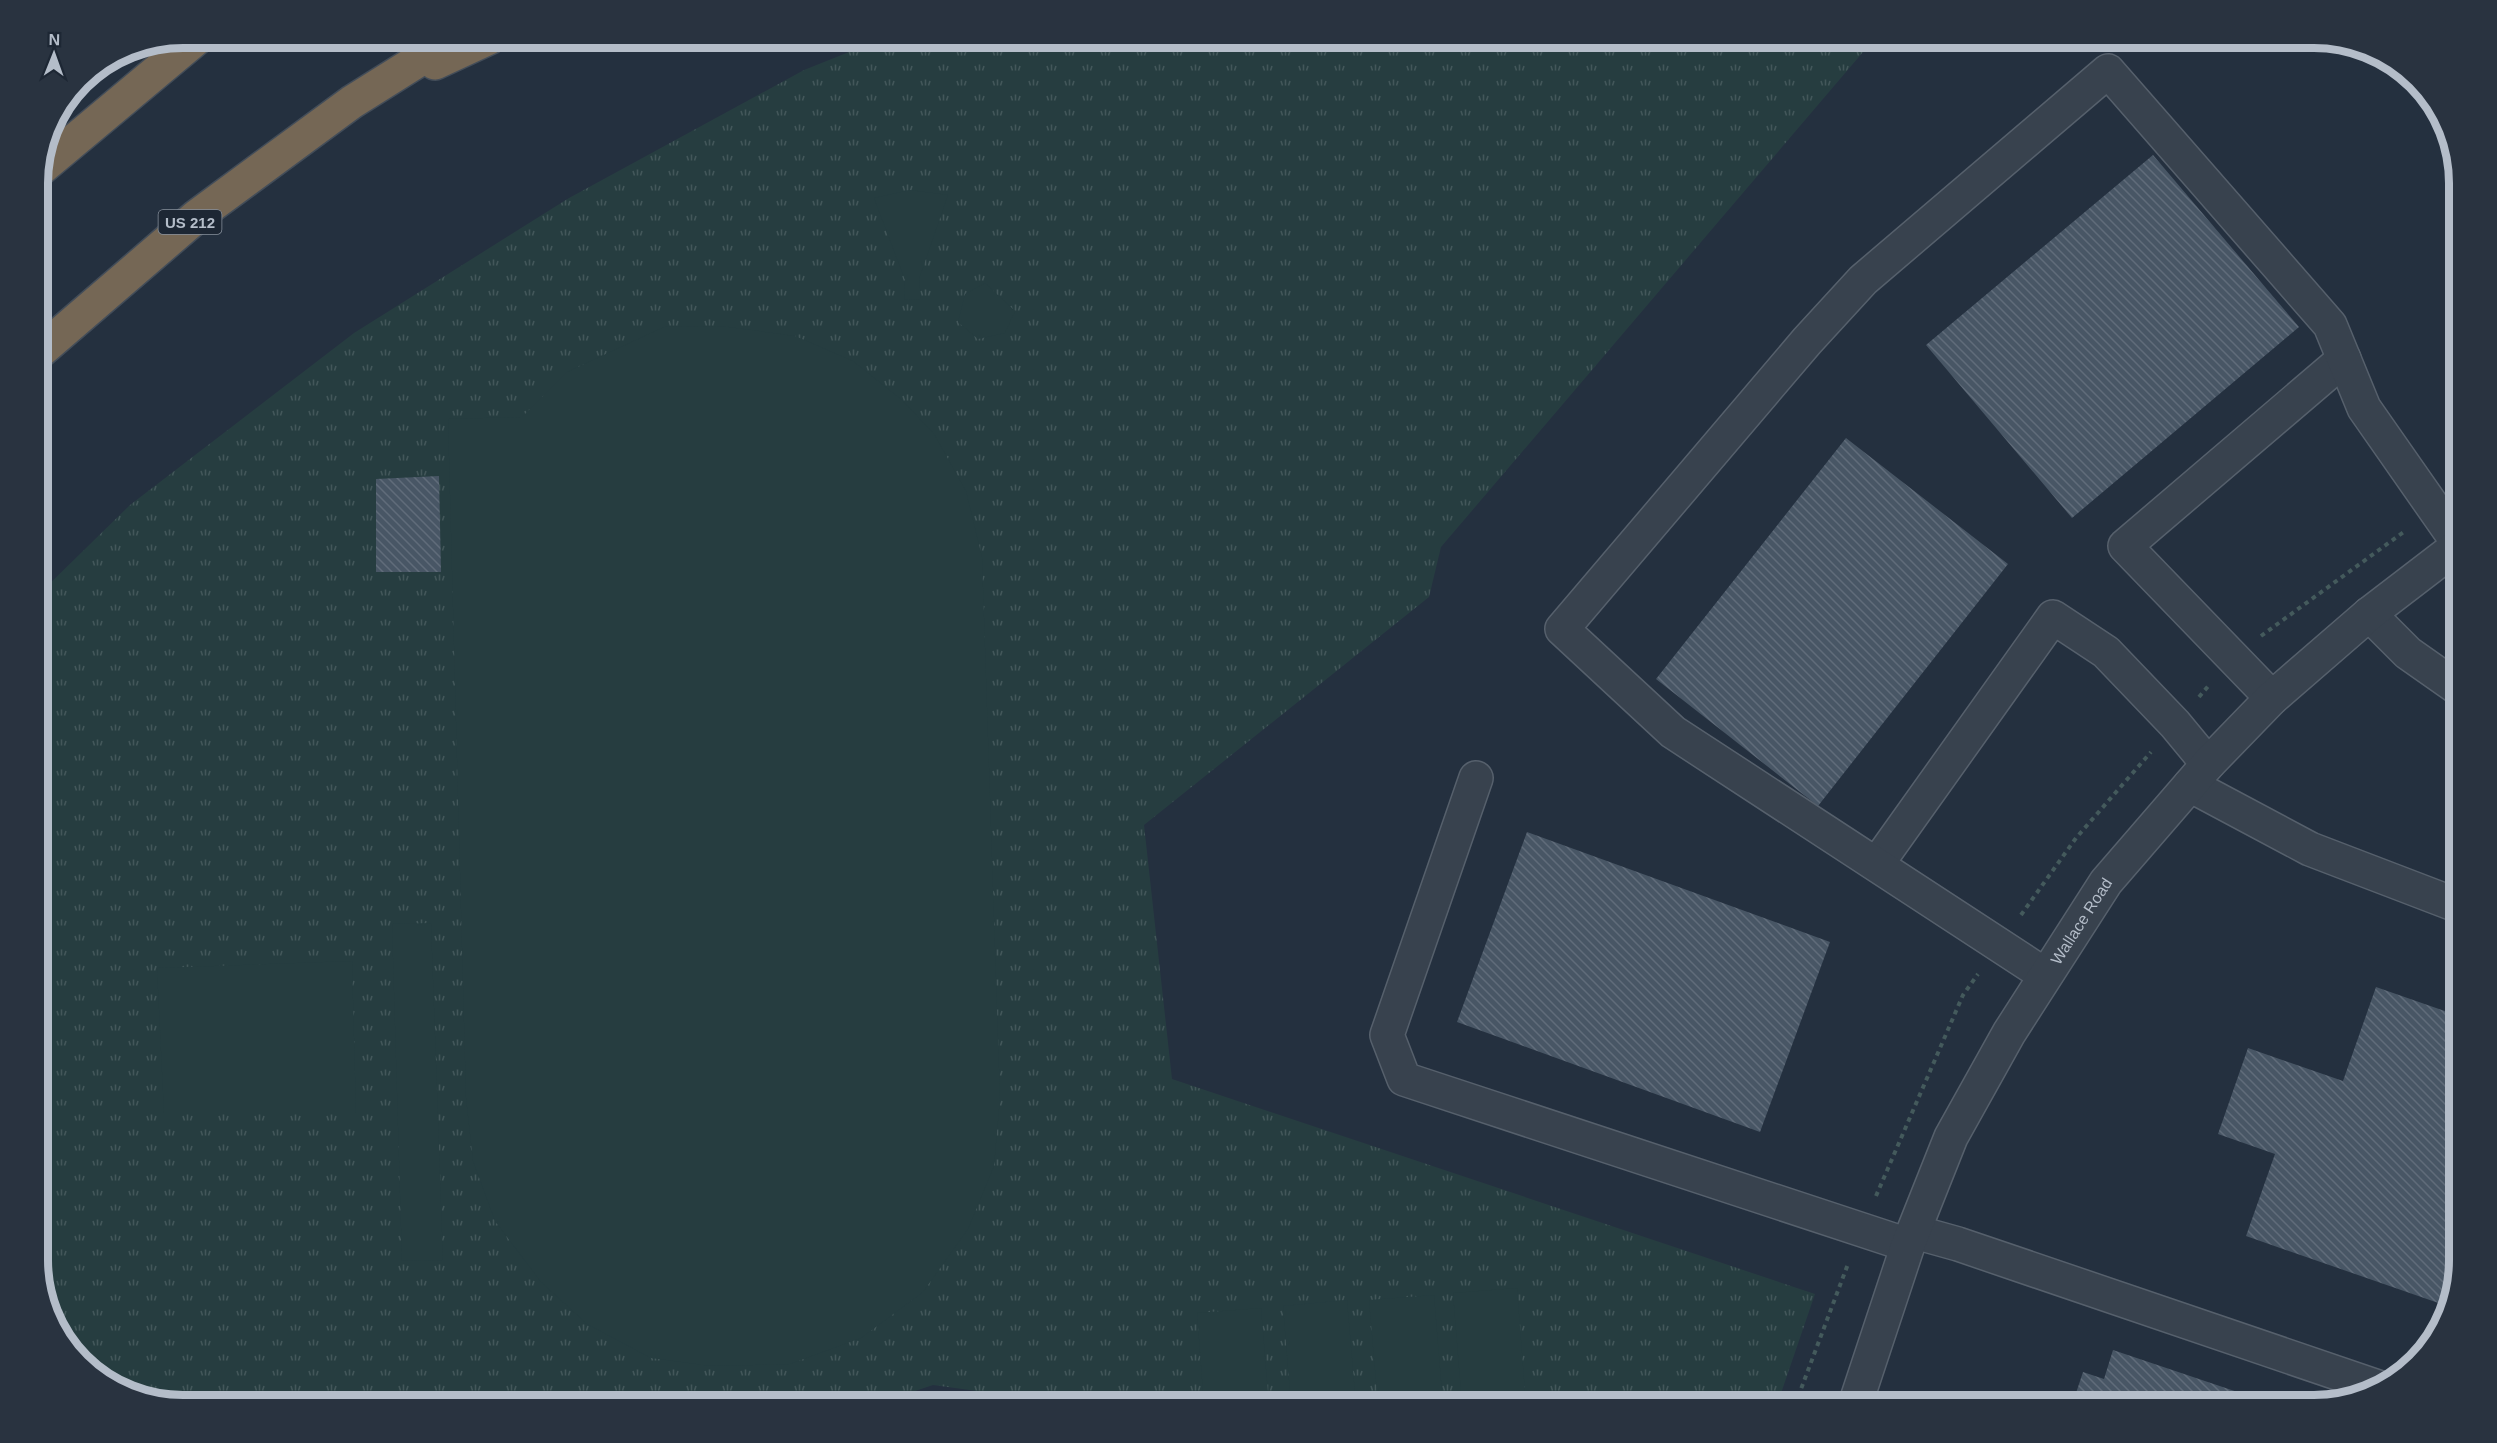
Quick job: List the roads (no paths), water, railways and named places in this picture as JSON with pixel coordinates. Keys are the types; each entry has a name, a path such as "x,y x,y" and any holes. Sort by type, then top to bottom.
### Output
{"highway":[{"path":"50,161 185,48"},
{"name":"US 212","path":"48,344 197,216 352,102 438,48"},
{"path":"352,102 468,48"}],"street":[{"path":"2045,975 1673,732 1562,629 1815,332 1863,280 2108,71 2330,324 2364,408 2449,530"},
{"path":"2272,698 2125,546 2344,359"},
{"name":"Wallace Road","path":"1859,1395 1911,1239 1951,1137 2009,1033 2106,882 2199,775 2272,698 2369,614 2449,552"},
{"path":"2369,614 2408,653 2449,683"},
{"path":"1877,864 2054,617 2106,652 2175,724 2199,775 2310,849 2449,902"},
{"path":"1476,778 1387,1035 1404,1079 1911,1239 1958,1244 2369,1384"}]}
